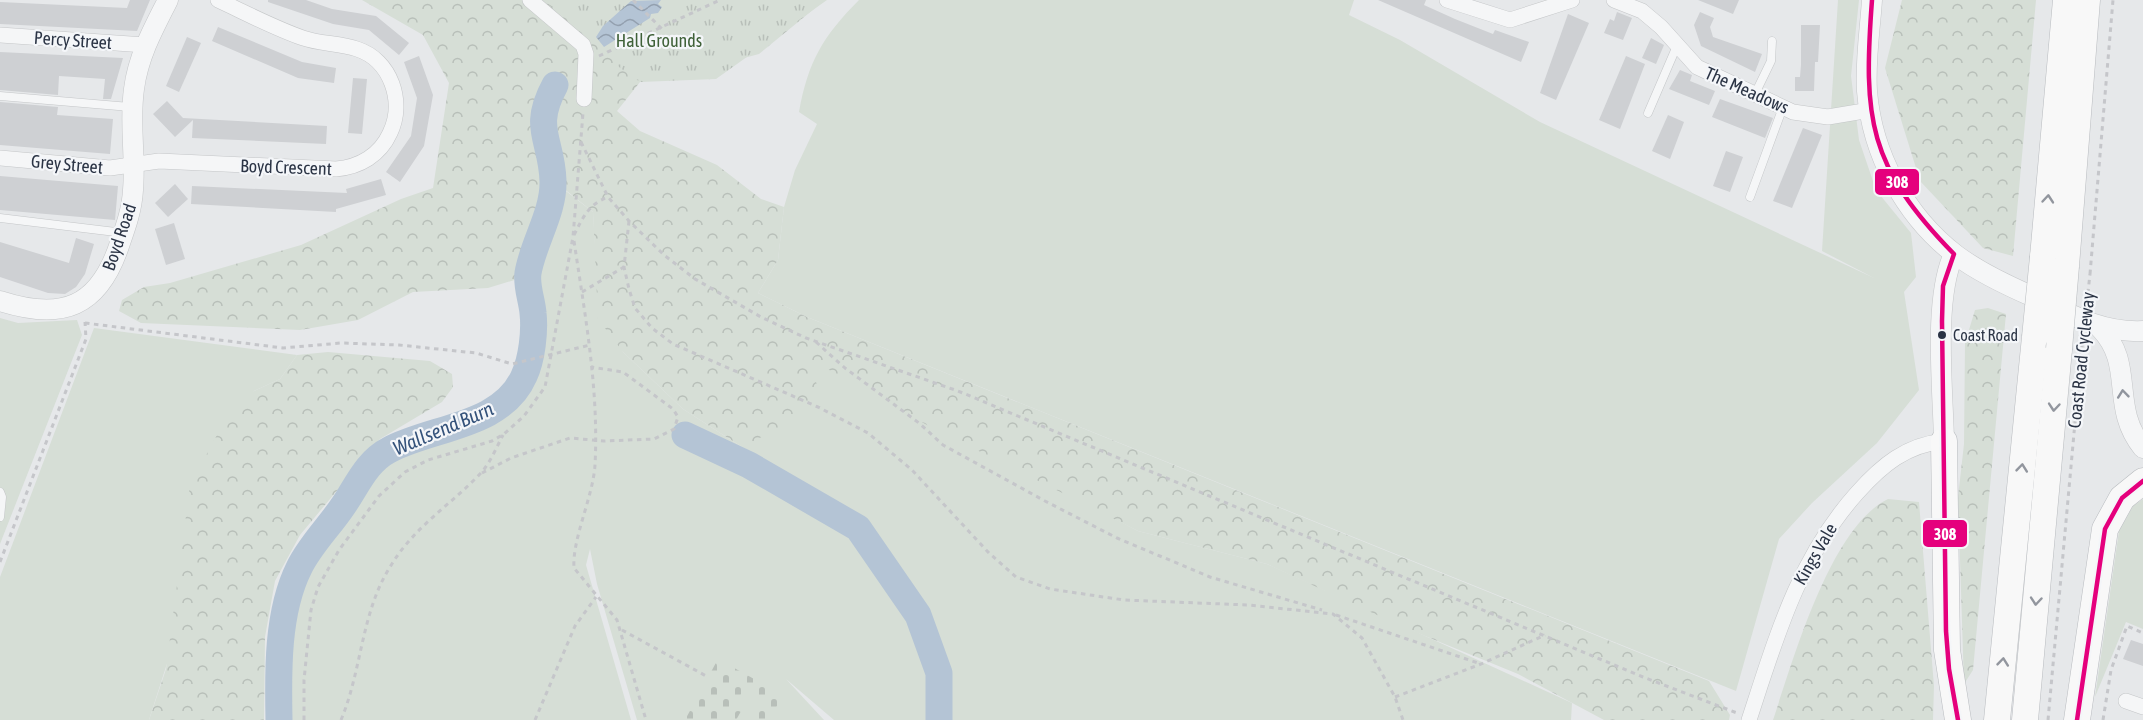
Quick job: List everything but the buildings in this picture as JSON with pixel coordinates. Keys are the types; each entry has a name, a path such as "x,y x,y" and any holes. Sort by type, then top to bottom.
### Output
{"highway":[{"path":"2025,720 2070,352 2066,266 2066,0"},
{"path":"1997,720 2035,337 2066,266 2087,0"},
{"path":"1944,441 1947,650 1958,720"},
{"path":"2077,720 2105,529 2122,498 2143,481"}],"street":[{"name":"Boyd Road","path":"81,303 105,277 132,206 134,164 132,107 136,72 145,45 168,0"},
{"name":"Boyd Crescent","path":"134,164 159,161 345,168 370,158 390,133 397,113 395,92 387,73 373,57 357,49 304,38 218,0"},
{"path":"530,0 578,39 586,54 584,99"},
{"path":"1447,0 1510,20 1564,1"},
{"name":"The Meadows","path":"1614,0 1642,11 1661,27 1676,48 1697,68 1783,107 1818,117 1870,110"},
{"path":"1872,0 1866,72 1870,110 1880,151 1896,186 1924,225 1954,254 1987,275 2100,328 2143,332"},
{"name":"Percy Street","path":"0,34 145,45"},
{"name":"Grey Street","path":"0,158 110,168 134,164"},
{"path":"1944,441 1942,298 1946,272 1954,254"},
{"path":"0,301 39,311 61,309 81,303"},
{"path":"2100,328 2111,340 2120,357 2126,414 2143,448"},
{"name":"Kings Vale","path":"1749,719 1790,598 1816,547 1838,514 1872,476 1901,453 1922,444 1944,441"},
{"path":"2126,701 2143,707"}],"lane":[{"path":"1755,94 1771,61 1772,41"},
{"path":"1648,113 1676,48"},
{"path":"2066,266 2091,69"},
{"path":"0,96 132,107"},
{"path":"1750,197 1783,107"},
{"path":"0,218 124,232"},
{"path":"0,492 2,497 0,517"}],"path":[{"path":"633,0 662,29"},
{"path":"584,70 597,57 662,29 720,0"},
{"name":"Coast Road Cycleway","path":"2048,720 2070,352 2066,266 2113,0"},
{"path":"304,720 304,680 311,610 318,587 334,557 379,496 405,472 428,460 492,441 504,434 524,416 539,397 549,378 573,237 584,99"},
{"path":"581,142 608,197 629,221 664,255 696,279 761,317 815,341 958,391 1642,677 1749,719"},
{"path":"608,197 595,202 585,214 573,237 590,345 595,440 592,486 574,562 578,574 617,620 646,720"},
{"path":"629,221 624,267 635,308 652,328 673,344 818,407 868,433 912,470 989,552 1017,577 1050,589 1124,600 1287,608 1333,614 1362,638 1395,697 1403,720"},
{"path":"582,292 624,267"},
{"path":"0,562 86,339 81,303"},
{"path":"85,323 283,348 366,343 476,353 506,363 519,363 590,345"},
{"path":"815,341 845,368 919,423 943,445 1045,501 1154,555 1210,577 1333,614 1481,664"},
{"path":"341,720 353,687 372,605 382,579 402,547 423,524 480,474 511,458 570,438 595,440 659,438 674,429 678,417 673,409 623,372 591,368"},
{"path":"480,474 504,434"},
{"path":"535,720 575,626 596,597"},
{"path":"2103,720 2111,670 2127,626 2143,633"},
{"path":"620,629 708,677"},
{"path":"1395,697 1481,664 1545,635"}],"green space":[{"path":"362,0 825,0 759,54 684,74 640,82 617,111 640,131 717,165 761,199 784,207 778,260 758,293 807,317 1709,681 1730,715 1729,720 1604,720 1518,674 1403,627 1267,564 1138,531 927,425 801,354 817,384 807,414 742,447 683,409 623,352 598,319 593,212 563,188 541,272 488,288 413,292 358,320 300,330 141,323 119,311 122,300 144,287 170,283 301,245 401,199 433,188 449,83 423,35"},
{"name":"Hall Grounds","path":"543,0 827,0 716,79 640,82 619,67 595,37"},
{"path":"859,0 1354,0 1349,15 1400,40 1540,122 1874,278 1822,251 1838,0 1859,0 1851,76 1859,140 1876,190 1911,233 1916,277 1904,292 1919,390 1877,443 1812,503 1779,539 1736,691 807,317 758,293 778,260 784,207 795,170 817,124 799,112 807,78 827,38"},
{"path":"1902,0 2036,0 2013,256 1983,248 1920,181 1885,68"},
{"path":"562,188 593,212 596,261 623,352 683,409 742,447 800,353 1138,531 1267,564 1572,703 1571,720 834,720 786,679 824,720 637,720 597,584 590,549 586,565 631,720 284,720 290,623 299,585 316,552 370,477 390,457 417,445 468,429 499,414 526,387 533,374 539,346 541,271"},
{"path":"1988,308 2006,314 1973,670 1964,684 1958,497 1964,444 1965,343 1975,310"},
{"path":"0,318 18,323 77,320 82,335 0,544"},
{"path":"94,328 297,355 280,379 254,391 149,720 0,720 0,577"},
{"path":"328,352 430,361 452,374 453,387 442,402 380,439 300,535 275,581 265,637 264,720 149,720 166,669 190,485 224,422 254,391 280,379 297,355"},
{"path":"1888,499 1919,502 1934,686 1933,720 1773,720 1803,632 1831,566 1848,537 1867,514"},
{"path":"2143,499 2143,629 2126,622 2095,697 2119,531 2133,506"},
{"path":"718,659 783,695 769,720 752,720 762,703 741,694 737,701 744,706 736,720 685,720"}],"water":[{"path":"661,0 658,4 662,7 658,13 651,14 650,18 604,47 596,37 603,26 631,1"}],"waterway":[{"name":"Wallsend Burn","path":"279,720 280,642 286,604 292,585 309,552 338,514 363,475 374,461 389,450 406,442 464,424 500,406 514,393 524,376 531,353 534,328 528,273 547,216 552,193 552,167 545,134 544,113 555,85"},
{"path":"685,435 749,465 858,528 918,615 939,673 939,720"}],"transit line":[{"name":"308","path":"1872,0 1869,78 1871,109 1877,139 1888,166 1904,194 1925,223 1954,254 1943,286 1942,321 1946,631 1949,669 1958,720"},
{"name":"308","path":"2077,720 2105,529 2122,498 2143,481"}],"place":[{"name":"Coast Road","path":"1942,335"}]}
